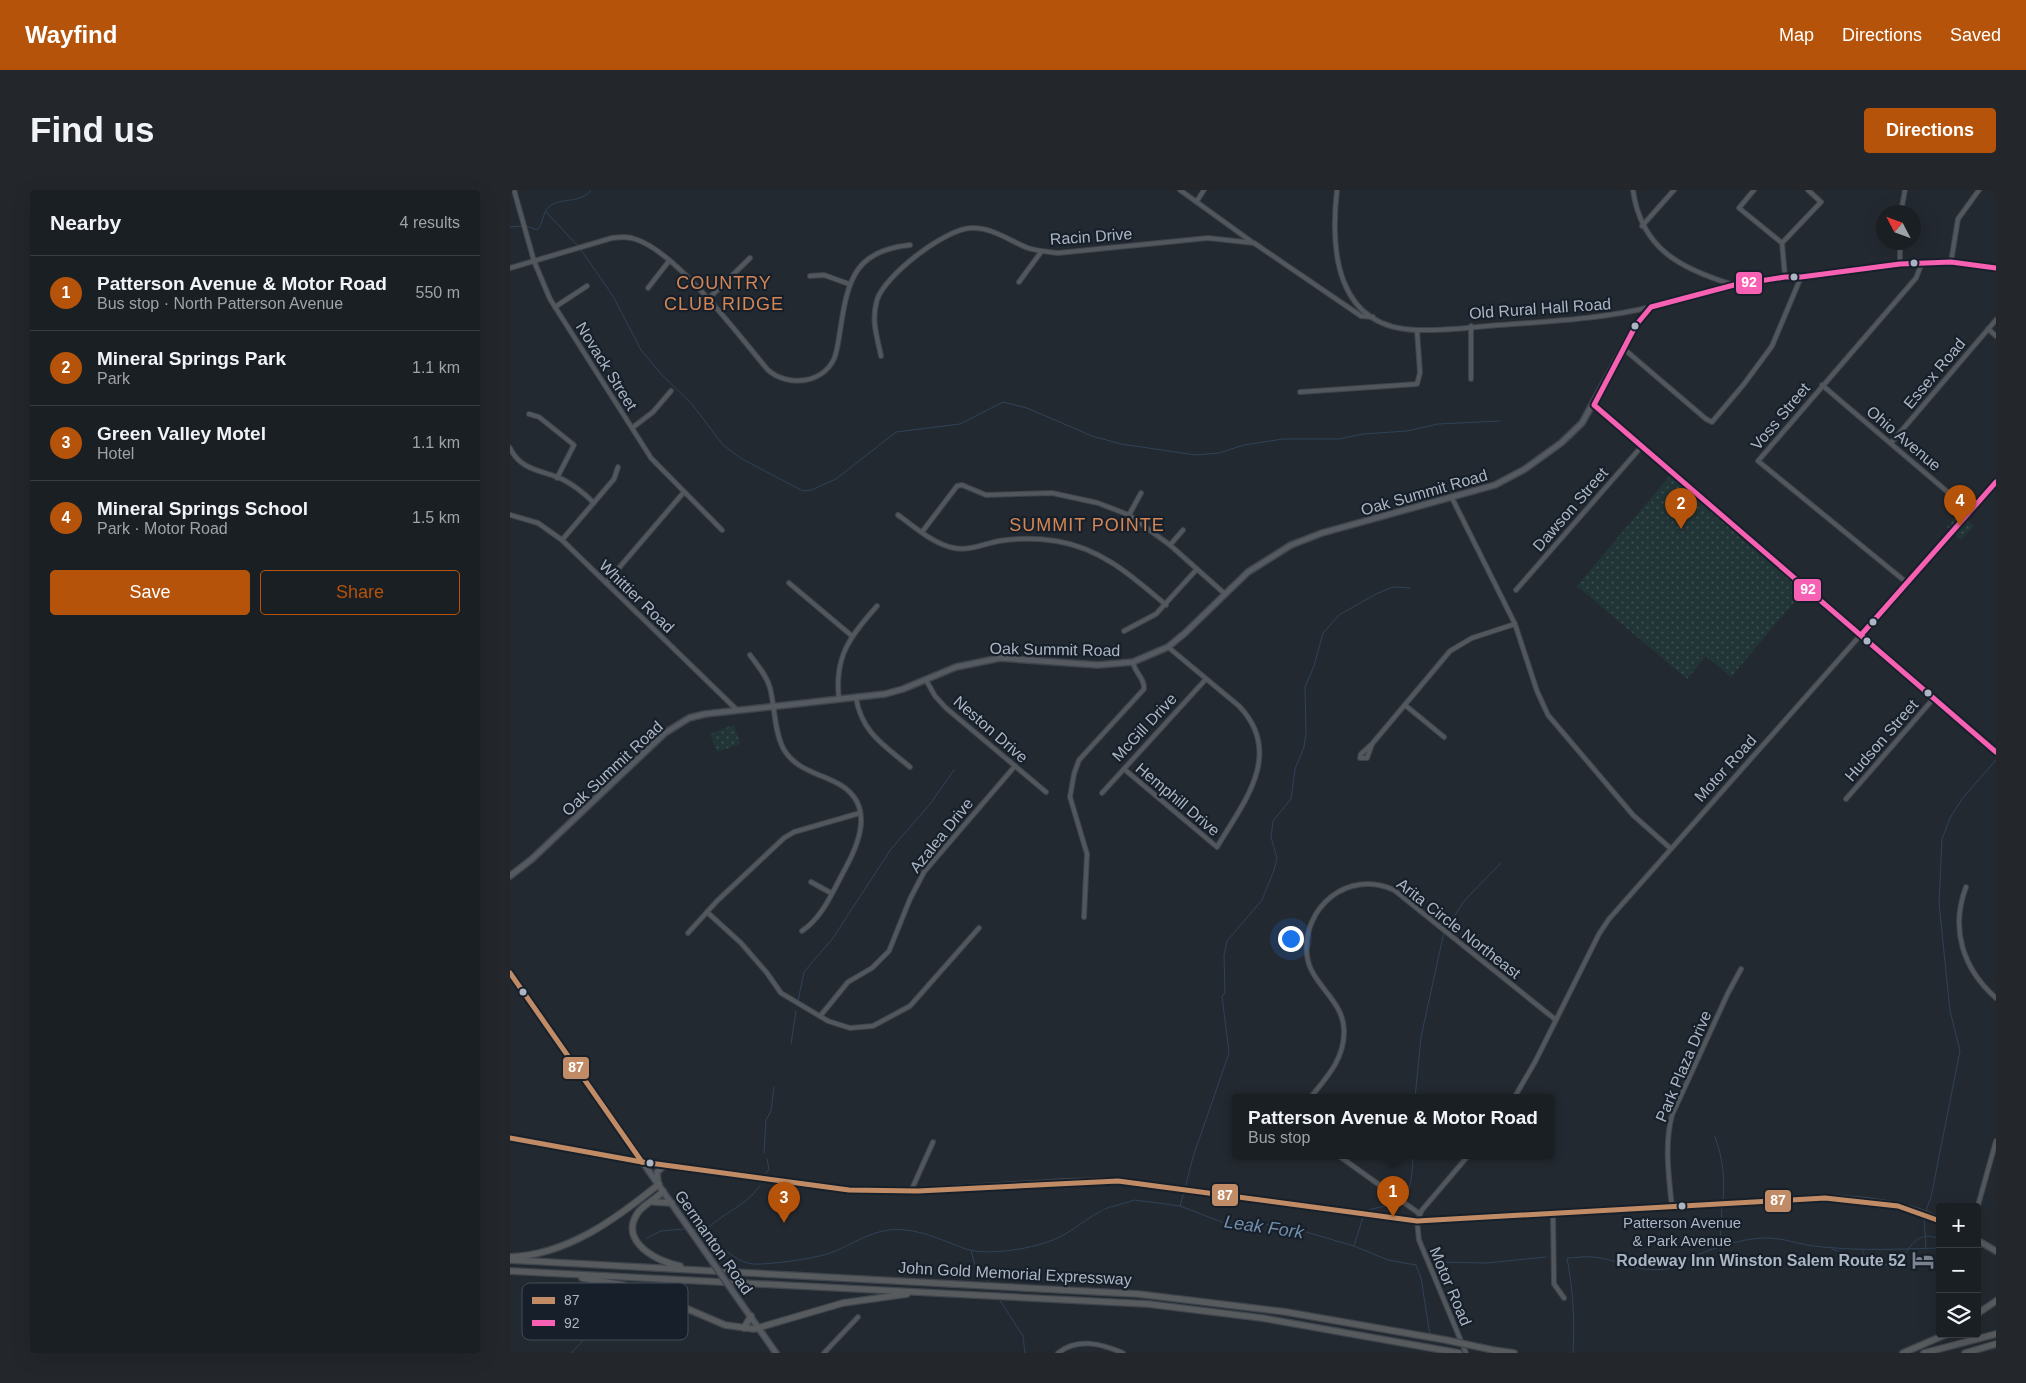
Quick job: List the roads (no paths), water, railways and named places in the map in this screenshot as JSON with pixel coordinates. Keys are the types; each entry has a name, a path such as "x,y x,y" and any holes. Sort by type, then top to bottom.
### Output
{"highway":[{"path":"510,1259 536,1254 572,1243 606,1222 658,1183"},
{"path":"663,1191 634,1218 633,1232 639,1245 649,1255 664,1262 699,1270"},
{"path":"652,1202 672,1203"},
{"name":"John Gold Memorial Expressway","path":"510,1259 1102,1291 1174,1297 1286,1312 1514,1353"},
{"name":"John Gold Memorial Expressway","path":"510,1270 1072,1299 1186,1308 1262,1318 1459,1353"},
{"path":"548,1272 611,1283"},
{"path":"688,1309 725,1325 759,1329 843,1303 880,1296 928,1292"},
{"path":"1981,1311 1996,1301"},
{"path":"744,1328 748,1325 750,1316"},
{"path":"1924,1353 1996,1334"},
{"path":"1903,1353 1938,1338"},
{"path":"1965,1353 1996,1344"}],"main road":[{"name":"Old Rural Hall Road","path":"1651,306 1734,285 1785,277 1801,277 1900,264 1951,262 1996,268"},
{"name":"Oak Summit Road","path":"510,876 532,859 670,729 695,716 856,698 893,692 956,667 1000,658 1098,665 1133,662 1168,646 1185,633 1248,572 1290,545 1322,533 1495,485 1525,469 1568,436 1582,422 1594,404 1636,325 1651,306"},
{"name":"Germanton Road","path":"510,973 776,1353"},
{"path":"510,1138 642,1162 849,1190 911,1191 1065,1182 1118,1181 1417,1221 1553,1215 1791,1200 1849,1199 1906,1209 1936,1220"},
{"path":"658,1183 657,1172 666,1165"},
{"path":"1981,1242 1996,1251"}],"street":[{"name":"Novack Street","path":"514,190 534,261 555,307 651,458 722,530"},
{"path":"1180,190 1197,200 1254,243"},
{"path":"1197,200 1204,190"},
{"name":"Old Rural Hall Road","path":"1336,190 1333,224 1336,262 1348,292 1360,308 1373,317 1397,327 1417,330 1596,318 1651,306"},
{"path":"1632,190 1642,226 1651,239 1678,263 1695,272 1734,285"},
{"path":"1642,226 1674,190"},
{"path":"1754,190 1739,208 1782,243 1785,277"},
{"path":"1782,243 1821,202 1808,190"},
{"path":"1902,205 1905,190"},
{"path":"1951,262 1954,233 1958,219 1978,190"},
{"name":"Racin Drive","path":"880,356 874,322 878,298 888,284 922,251 958,231 971,228 995,233 1042,252 1058,253 1208,238 1254,243 1361,316 1373,317"},
{"path":"510,268 621,236 644,242 682,271 768,370 782,379 802,381 818,376 834,358 849,284 867,259 883,250 910,245"},
{"path":"1900,250 1900,264"},
{"path":"1019,282 1042,252"},
{"path":"708,300 750,258"},
{"path":"648,288 669,261"},
{"name":"Voss Street","path":"1906,582 1758,460 1916,278 1922,263"},
{"path":"810,276 824,275 849,284"},
{"path":"1624,349 1706,420 1712,422 1744,384 1772,346 1801,277"},
{"path":"555,307 587,286"},
{"name":"Essex Road","path":"1891,443 1996,320"},
{"path":"1471,326 1471,379"},
{"path":"1988,329 1996,336"},
{"path":"1300,392 1417,384 1420,373 1417,330"},
{"name":"Ohio Avenue","path":"1822,385 1970,511"},
{"path":"632,428 653,412 671,391"},
{"path":"1594,404 1996,752"},
{"path":"529,414 539,417 574,445 557,478"},
{"name":"Dawson Street","path":"1516,590 1642,446"},
{"path":"510,448 519,462 530,469 576,487 594,503"},
{"path":"562,540 614,480 619,471 618,467"},
{"path":"922,532 957,486 962,485 986,495 1025,492 1060,494 1098,503 1129,515 1170,545 1225,594"},
{"name":"Motor Road","path":"1516,1094 1603,927 1670,848 1861,635 1906,582 1995,485"},
{"path":"606,583 684,492"},
{"path":"1129,515 1141,493"},
{"path":"1452,498 1515,624 1537,691 1552,721 1633,815 1670,848"},
{"name":"Whittier Road","path":"510,515 538,523 562,540 737,710"},
{"path":"898,515 934,540 953,548 979,546 1015,539 1039,539 1070,544 1113,562 1166,605"},
{"path":"1170,545 1183,530"},
{"path":"1124,631 1145,622 1166,605 1197,569"},
{"path":"790,583 852,636"},
{"path":"839,699 839,665 852,636 877,606"},
{"path":"1372,744 1440,661 1461,643 1515,624"},
{"path":"1168,646 1206,679"},
{"path":"750,656 766,678 778,735 787,754 807,770 843,786 852,797 860,813 862,826 858,844 815,920 802,931"},
{"path":"1084,917 1087,854 1071,801 1071,787 1079,760 1144,688 1144,684 1134,669 1133,662"},
{"name":"McGill Drive","path":"1102,793 1206,679"},
{"name":"Hemphill Drive","path":"1124,769 1217,848 1256,778 1260,749 1249,717 1239,706 1206,679"},
{"name":"Neston Drive","path":"926,680 935,696 946,708 1046,792"},
{"path":"856,698 859,716 868,730 910,767"},
{"name":"Hudson Street","path":"1846,799 1934,698"},
{"path":"1405,705 1444,737"},
{"name":"Azalea Drive","path":"821,1016 848,982 872,968 889,951 910,899 924,872 1015,766"},
{"path":"688,933 707,912 784,838 794,832 860,813"},
{"path":"811,882 831,893"},
{"name":"Arita Circle Northeast","path":"1313,1094 1336,1065 1342,1050 1344,1034 1342,1018 1337,1006 1309,964 1308,932 1313,918 1321,906 1334,893 1350,886 1375,884 1396,892 1556,1020"},
{"path":"1966,887 1960,913 1964,951 1976,979 1996,998"},
{"path":"707,912 741,943 767,973 781,994 840,1026 860,1029 874,1026 899,1014 914,1002 979,928"},
{"name":"Park Plaza Drive","path":"1672,1208 1667,1154 1668,1134 1672,1115 1728,992 1741,969"},
{"path":"1979,1203 1996,1141"},
{"path":"911,1191 933,1142"},
{"path":"1343,1159 1420,1214"},
{"path":"1417,1221 1420,1214 1466,1159"},
{"path":"1553,1215 1554,1284 1564,1298"},
{"name":"Motor Road","path":"1417,1221 1418,1235 1424,1255 1466,1353"},
{"path":"824,1353 858,1317"},
{"path":"1058,1353 1069,1346 1091,1343 1123,1353"}],"waterway":[{"path":"526,226 537,230 547,208 555,203 582,197 591,190"},
{"path":"545,211 579,247"},
{"path":"510,227 522,226"},
{"path":"581,250 613,296 641,350 662,375 692,404 723,445 742,459 803,491 811,490 836,479 896,432 960,424 1003,402 1027,408 1092,436 1121,444 1196,455 1219,453 1244,445 1283,439 1339,439 1363,434 1407,431 1438,424 1500,421"},
{"path":"1185,1188 1193,1157 1229,1053 1222,996 1225,993 1224,955 1227,941 1262,900 1274,870 1277,858 1271,837 1273,821 1291,799 1295,769 1304,747 1306,734 1305,687 1314,666 1323,633 1339,615 1376,594 1393,587 1410,588"},
{"path":"1925,1213 1931,1197 1960,1051 1950,1011 1939,903 1942,839 1950,818 1962,799 1996,760"},
{"path":"798,1001 804,972 833,938 891,849 930,804 954,770"},
{"path":"1446,929 1464,901 1501,863"},
{"path":"1415,1094 1421,1037 1444,932"},
{"path":"791,1044 796,1011"},
{"path":"764,1153 766,1120 771,1111 774,1087"},
{"path":"1715,1137 1723,1168 1723,1202"},
{"path":"764,1176 769,1169 767,1159"},
{"path":"1366,1211 1389,1205 1403,1198 1410,1186 1413,1159"},
{"path":"704,1232 717,1220 747,1200 760,1186"},
{"path":"1180,1206 1184,1192"},
{"name":"Leak Fork","path":"1111,1207 1135,1200 1180,1206 1227,1224 1245,1227 1272,1224 1289,1227 1354,1246 1388,1260 1416,1265 1421,1278 1430,1335"},
{"path":"1720,1246 1722,1206"},
{"name":"Leak Fork","path":"1105,1209 1110,1207"},
{"name":"Leak Fork","path":"693,1229 709,1237 737,1259 761,1264 817,1257 840,1249 867,1236 889,1230 919,1232 976,1251 1003,1251 1031,1247 1056,1239 1103,1210"},
{"path":"1354,1246 1363,1217"},
{"path":"1924,1217 1926,1249"},
{"name":"Leak Fork","path":"647,1238 661,1231 685,1229"},
{"path":"1832,1249 1870,1264 1883,1265 1893,1263 1900,1258 1921,1237 1936,1238"},
{"name":"Leak Fork","path":"1573,1353 1573,1305 1567,1258 1593,1257 1638,1268 1666,1269 1721,1246 1763,1238 1838,1248 1936,1248"},
{"path":"971,1250 975,1265 990,1283"},
{"path":"1863,1251 1866,1261"},
{"name":"Leak Fork","path":"1434,1262 1487,1263 1546,1257"},
{"path":"999,1299 1023,1336 1025,1353"},
{"name":"Leak Fork","path":"571,1353 584,1340"}],"place":[{"name":"Mineral Springs School","path":"1960,526"},
{"name":"Mineral Springs Park","path":"1681,529"},
{"name":"Patterson Avenue & Park Avenue","path":"1682,1206"},
{"name":"Patterson Avenue & Motor Road","path":"1393,1217"},
{"name":"Green Valley Motel","path":"784,1223"},
{"name":"Rodeway Inn Winston Salem Route 52","path":"1923,1260"}],"district":[{"name":"COUNTRY CLUB RIDGE","path":"724,294"},
{"name":"SUMMIT POINTE","path":"1087,525"}]}
